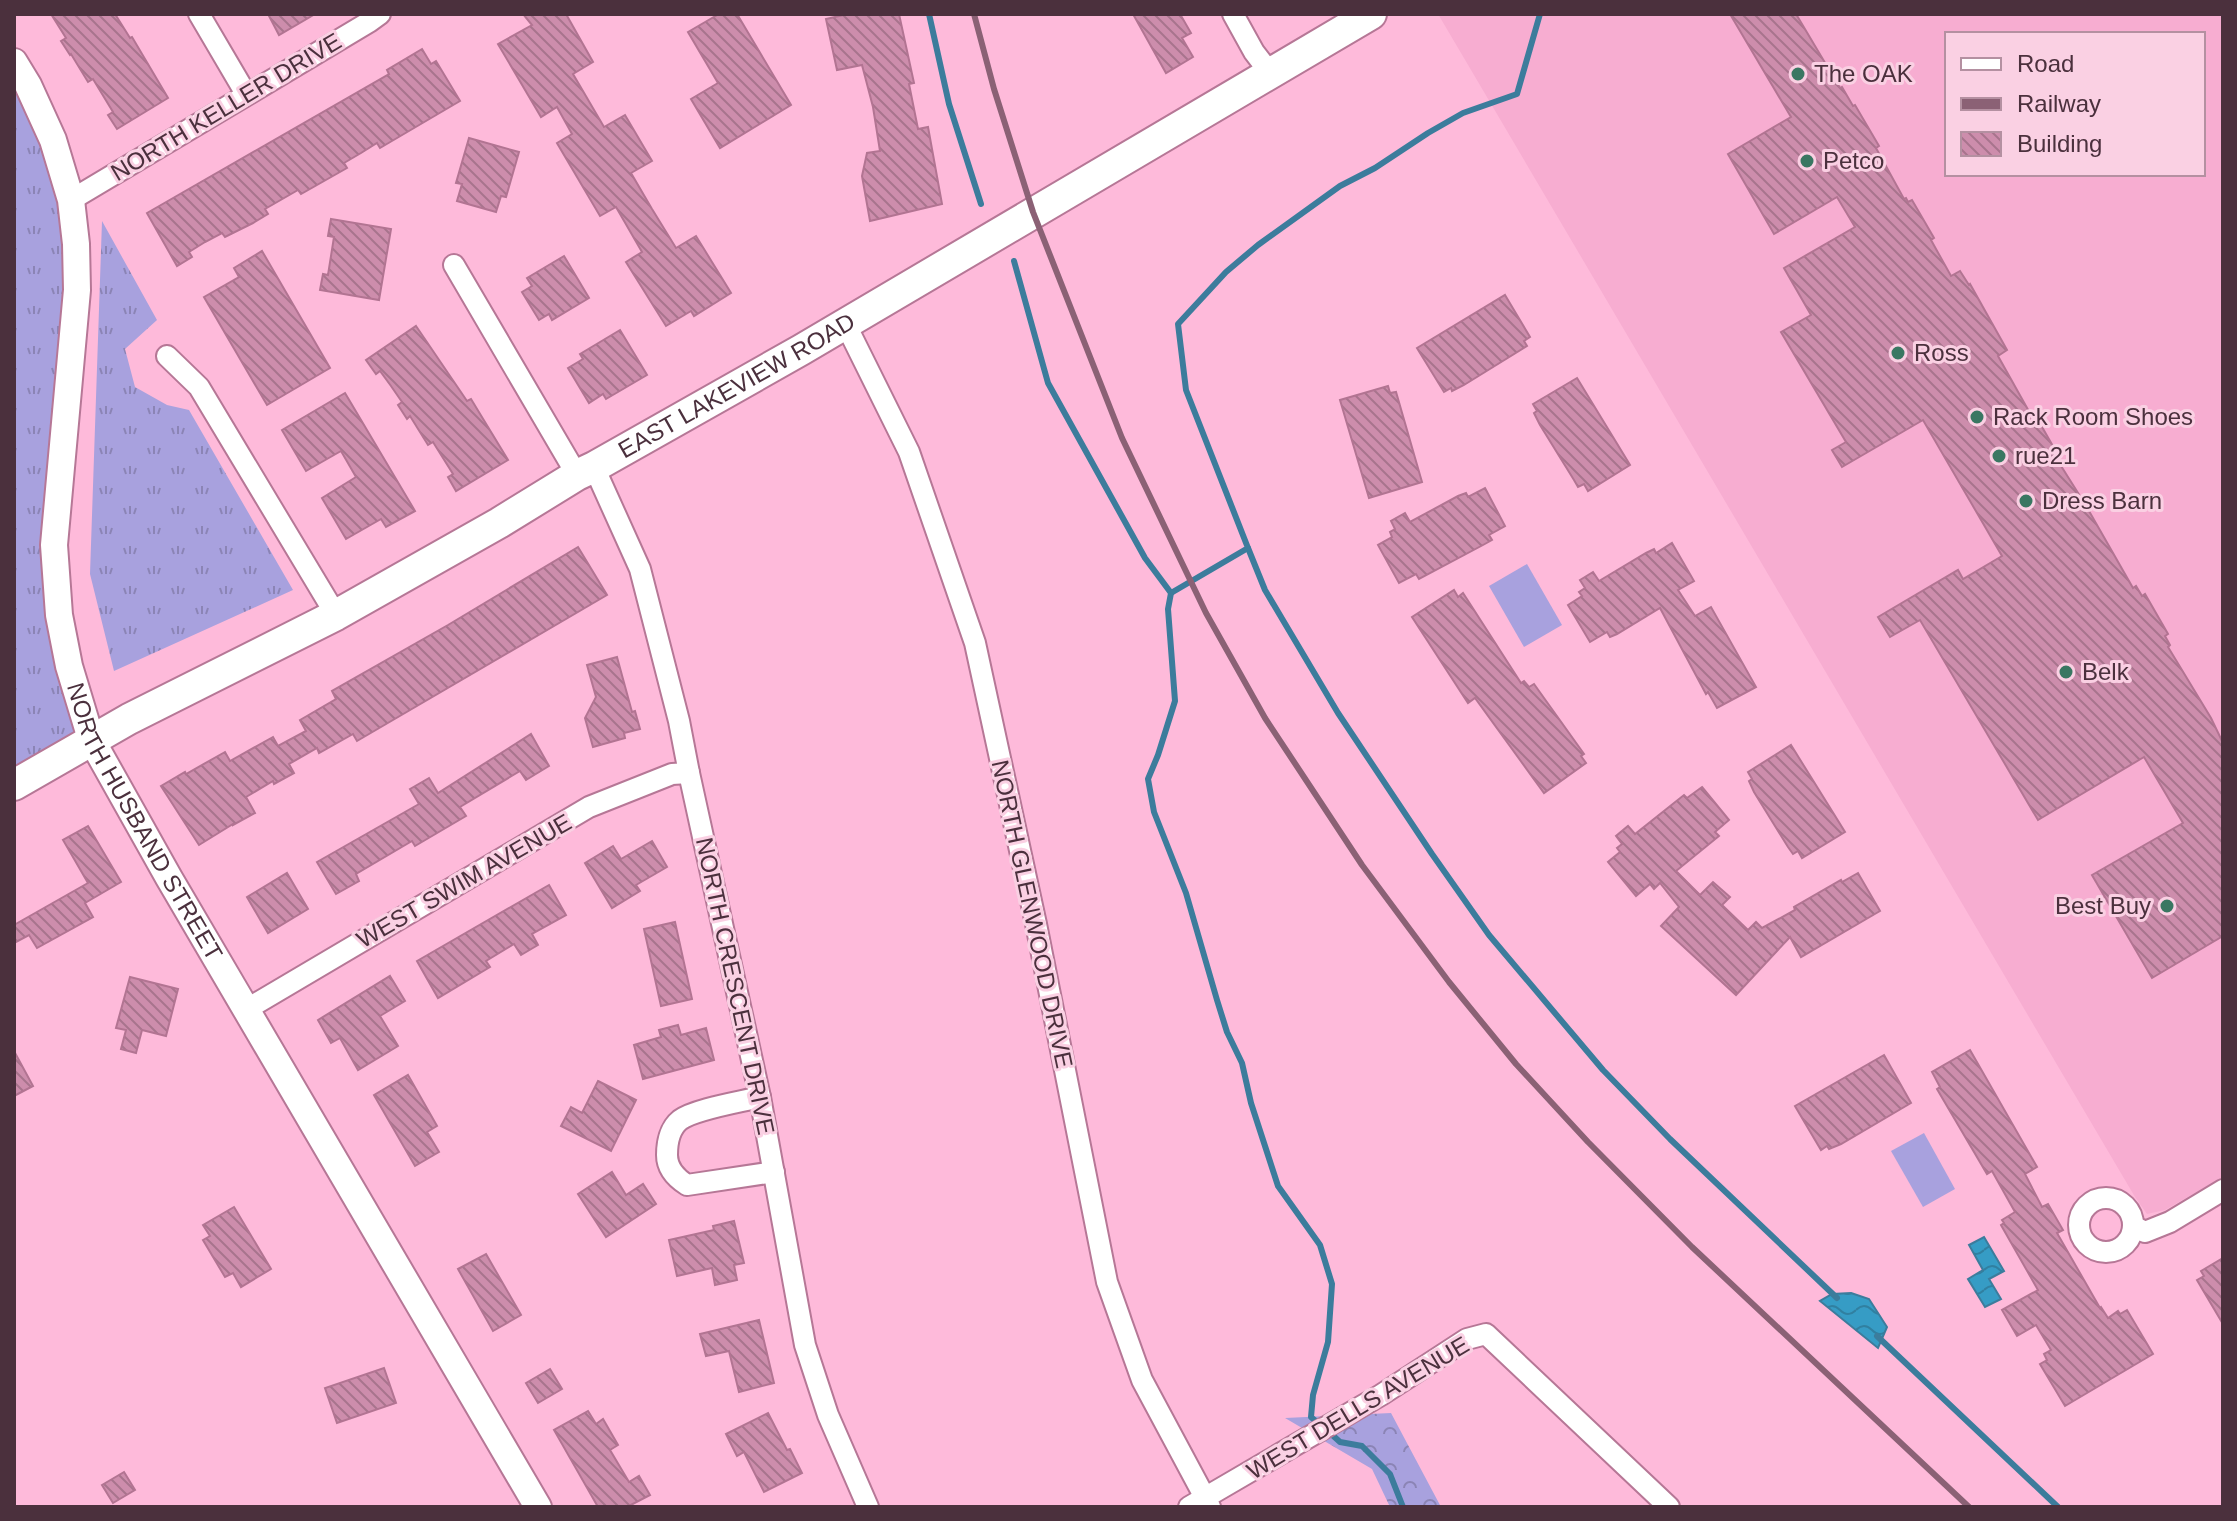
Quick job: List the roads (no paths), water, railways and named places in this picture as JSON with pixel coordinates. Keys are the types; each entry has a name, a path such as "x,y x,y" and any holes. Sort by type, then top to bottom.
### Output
{"main road":[{"name":"EAST LAKEVIEW ROAD","path":"14,785 91,739 336,615 499,523 1371,14"}],"street":[{"path":"199,14 246,94"},
{"name":"NORTH KELLER DRIVE","path":"71,200 380,14"},
{"path":"1233,14 1270,73"},
{"name":"NORTH HUSBAND STREET","path":"14,62 53,140 71,200 77,290 54,545 61,627 91,739 538,1507"},
{"name":"NORTH CRESCENT DRIVE","path":"454,265 586,471 640,569 679,721 760,1097 805,1345 828,1415 868,1507"},
{"name":"NORTH GLENWOOD DRIVE","path":"845,323 909,452 975,643 1107,1282 1142,1380 1202,1504"},
{"path":"167,356 199,387 336,615"},
{"name":"WEST SWIM AVENUE","path":"247,1009 589,807 672,774 689,773"},
{"path":"760,1097 692,1114 680,1120 667,1143 667,1161 675,1177 687,1185 774,1172"},
{"path":"2133,1226 2145,1232 2170,1222 2223,1190"},
{"name":"WEST DELLS AVENUE","path":"1202,1504 1467,1339 1486,1334 1669,1507"}],"water":[{"path":"1984,1237 2004,1271 1989,1279 2001,1299 1985,1307 1968,1279 1983,1270 1969,1245"},
{"path":"1851,1293 1869,1299 1887,1327 1878,1348 1820,1301 1832,1294"}],"waterway":[{"path":"929,14 949,104 981,204"},
{"path":"1171,593 1248,548 1186,390 1178,324 1226,272 1340,186 1463,113 1517,94 1540,14"},
{"path":"1014,261 1048,383 1145,558 1171,593 1168,609 1175,701 1148,779 1154,812 1186,893 1227,1032 1242,1063 1251,1103 1278,1186 1320,1245 1332,1284 1328,1342 1313,1395 1311,1417 1320,1425"},
{"path":"1248,548 1265,590 1338,713 1489,935 1603,1070 1670,1139 1837,1298"},
{"path":"1877,1336 2058,1507"},
{"path":"1329,1432 1340,1442 1362,1446 1390,1474 1403,1507"}],"railway":[{"path":"974,14 1033,212 1122,438 1206,613 1265,718 1362,865 1449,982 1516,1064 1588,1142 1692,1247 1969,1507"}],"place":[{"name":"The OAK","path":"1798,74"},
{"name":"Petco","path":"1807,161"},
{"name":"Ross","path":"1898,353"},
{"name":"Rack Room Shoes","path":"1977,417"},
{"name":"rue21","path":"1999,456"},
{"name":"Dress Barn","path":"2026,501"},
{"name":"Belk","path":"2066,672"},
{"name":"Best Buy","path":"2167,906"}]}
